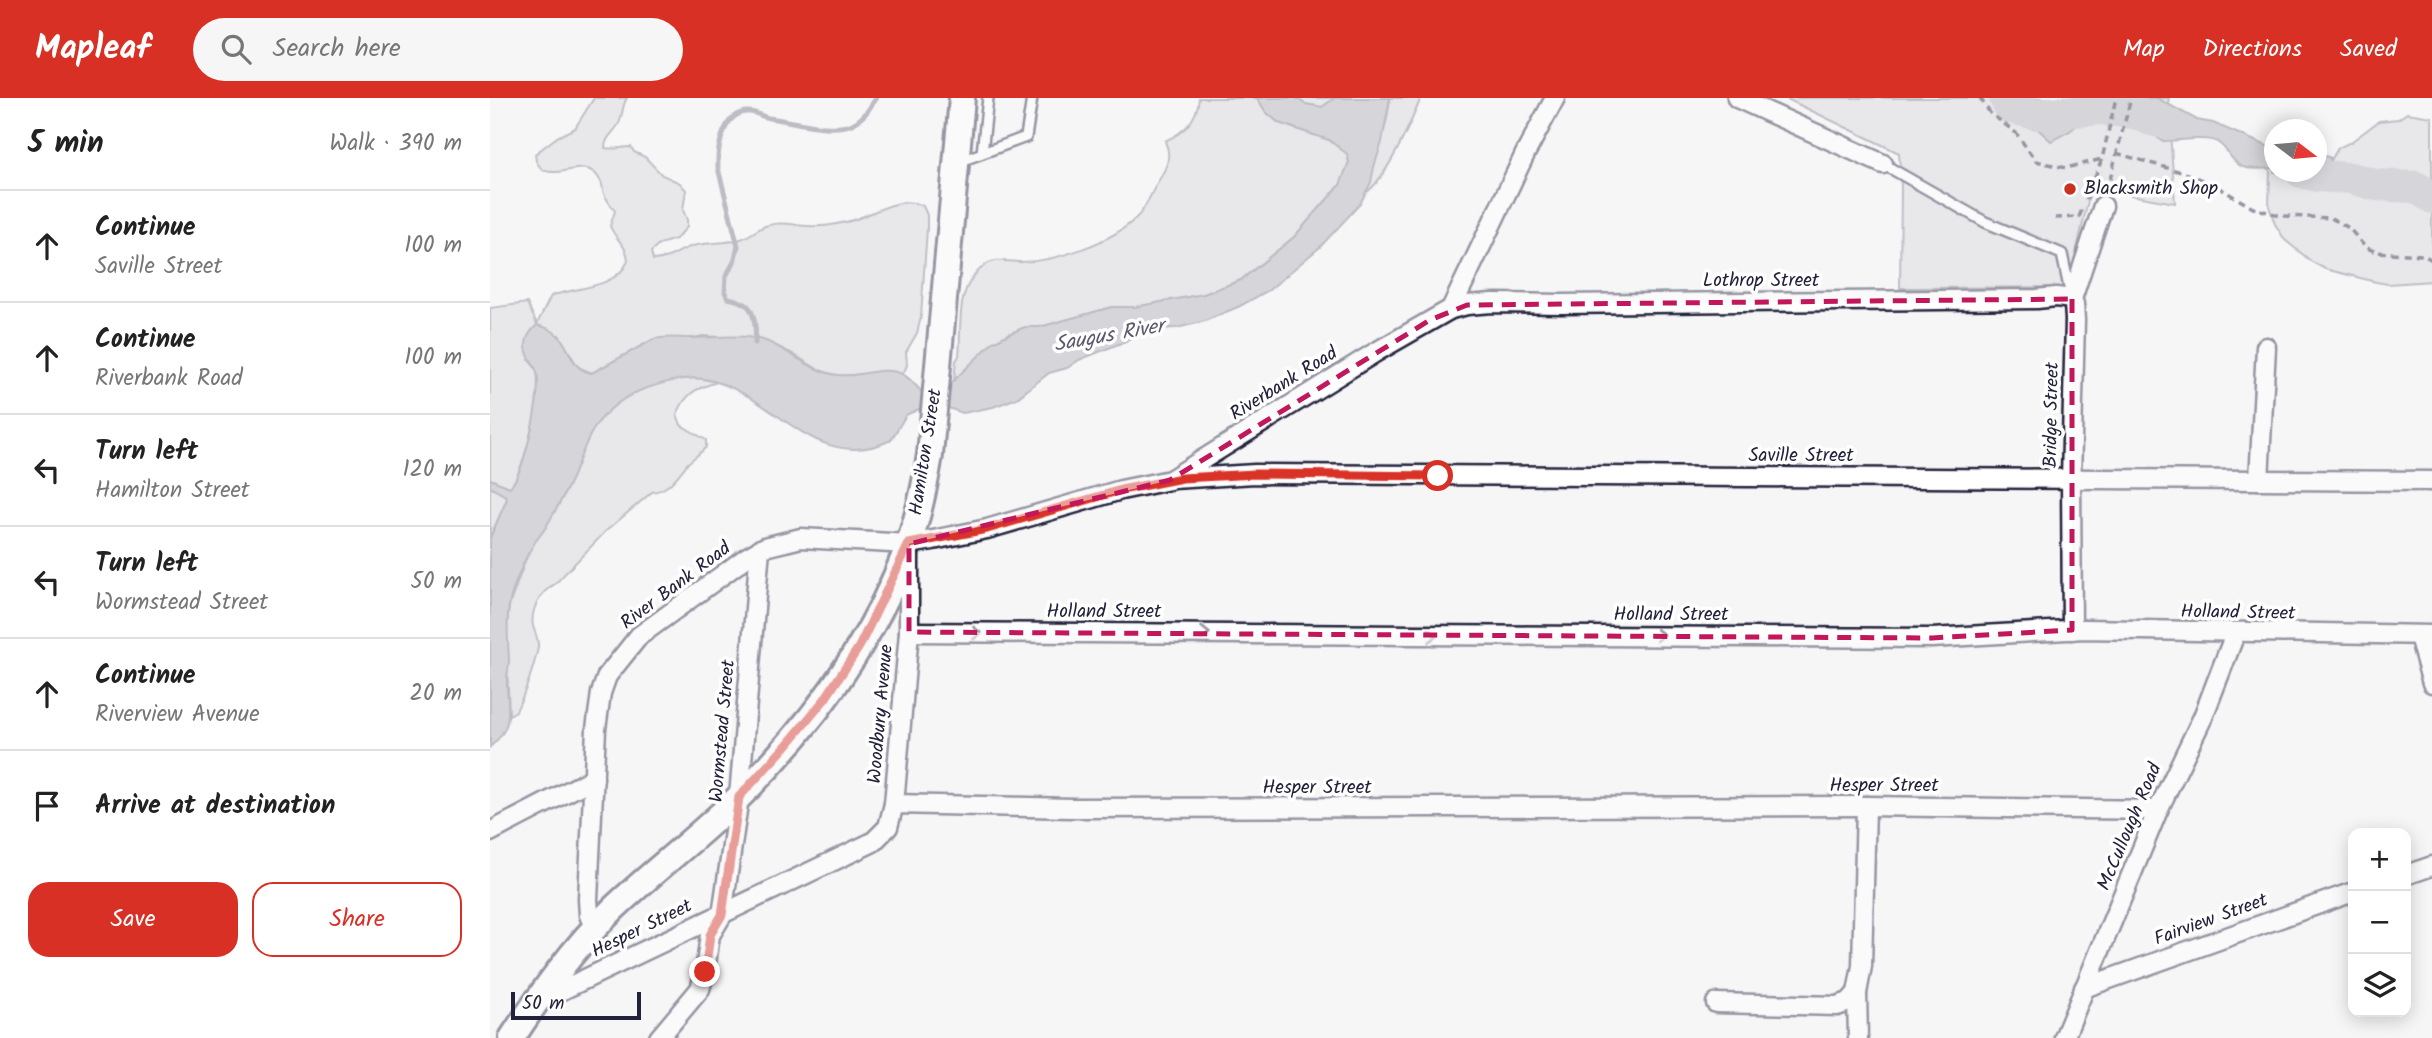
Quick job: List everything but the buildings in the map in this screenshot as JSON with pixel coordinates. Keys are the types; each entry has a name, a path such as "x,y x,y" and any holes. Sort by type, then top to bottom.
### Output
{"main road":[{"name":"Hamilton Street","path":"512,1038 594,929 631,892 739,797 786,746 831,690 870,627 909,544 920,506 935,415 962,98"}],"street":[{"path":"1451,309 1526,152 1555,98"},
{"path":"1737,98 1883,164"},
{"name":"Bridge Street","path":"2073,630 2071,478 2075,320 2071,299 2103,206"},
{"name":"Lothrop Street","path":"1451,309 1467,304 1492,303 1823,302 2056,297 2071,299"},
{"name":"Riverbank Road","path":"909,544 987,529 1121,490 1170,480 1376,352 1451,309"},
{"path":"2259,480 2266,346"},
{"name":"Saville Street","path":"1170,480 1255,474 2432,481"},
{"name":"River Bank Road","path":"594,929 589,915 588,899 596,729 601,693 607,676 639,636 760,549 802,538 909,544"},
{"name":"Woodbury Avenue","path":"894,804 909,632 909,544"},
{"name":"Wormstead Street","path":"659,1038 700,989 710,935 722,915 739,797 760,549"},
{"name":"Holland Street","path":"909,632 1932,638 2073,630 2426,636"},
{"name":"McCullough Road","path":"2064,1038 2158,810 2203,717 2235,634"},
{"path":"2426,636 2432,683"},
{"path":"490,832 594,778"},
{"name":"Hesper Street","path":"537,1002 873,842 888,827 894,804 1072,808 1866,806 2158,810"},
{"path":"1858,1038 1857,993 1862,966 1866,806"},
{"path":"2411,872 2432,866"},
{"name":"Fairview Street","path":"2084,988 2348,894"},
{"path":"1716,1003 1838,1006 1849,1002 1857,993"}],"lane":[{"path":"982,153 988,98"},
{"path":"957,162 1026,137 1032,98"},
{"path":"1883,164 1985,222 2062,254 2071,299"}],"path":[{"path":"1980,98 1990,113 2015,133 2036,161 2066,168 2102,159"},
{"path":"2055,218 2079,217 2102,159 2116,98"},
{"path":"2103,206 2131,98"},
{"path":"2116,153 2188,174 2218,187 2253,208 2282,216 2332,218 2349,228 2365,247 2376,252 2423,255 2432,260"}],"highlighted area":[{"path":"2072,299 2072,630 1932,638 909,632 909,544 1170,480 1430,320 1467,305 1492,303"}],"shaded area":[{"path":"594,98 627,98 620,121 607,140 605,148 631,147 662,175 680,183 686,190 683,210 687,227 676,239 660,244 651,252 653,260 693,246 741,239 770,225 827,225 855,219 894,204 913,203 923,206 927,215 927,228 921,317 917,333 906,352 907,365 903,374 891,372 838,376 819,370 767,342 703,336 654,339 592,373 578,367 559,335 529,360 535,367 539,385 531,434 515,480 510,488 490,479 490,308 527,303 537,324 551,296 605,282 622,270 628,261 626,251 610,226 615,211 595,174 590,170 578,168 559,172 542,170 536,161 535,154 557,137 575,128"},
{"path":"1199,98 1257,98 1266,112 1279,123 1329,140 1347,153 1349,162 1340,185 1294,237 1241,280 1204,294 1135,307 1112,307 1040,327 1025,327 993,342 954,381 959,356 961,308 974,275 993,262 1034,261 1082,249 1126,226 1143,210 1165,169 1168,153 1165,141 1178,134 1193,119"},
{"path":"1296,98 1335,98 1322,107 1305,104"},
{"path":"1390,98 1421,98 1389,164 1365,193 1384,130"},
{"path":"1785,98 2169,98 2165,116 2170,132 2175,203 2091,188 2068,287 1900,288 1899,153"},
{"path":"2407,113 2432,117 2432,281 2388,284 2325,269 2312,262 2285,240 2275,224 2269,206 2270,182 2327,182 2327,167 2338,148 2351,142 2379,121 2398,119"},
{"path":"699,378 717,382 692,392 677,414 681,425 706,440 706,447 668,485 652,492 606,531 541,596 533,620 538,645 534,664 516,711 509,715 506,637 509,606 525,561 597,410 657,380"},
{"path":"490,487 507,499 490,538"}],"water":[{"path":"1257,98 1296,98 1305,104 1322,107 1335,98 1390,98 1371,182 1360,204 1320,247 1269,290 1240,306 1205,321 1177,328 1156,329 1079,360 1067,368 1049,373 1017,398 993,407 963,413 948,408 945,399 947,387 993,342 1009,334 1025,327 1040,327 1112,307 1135,307 1204,294 1241,280 1294,237 1340,185 1349,162 1347,154 1329,140 1279,123 1266,112"},
{"path":"2004,98 2106,98 2110,101 2132,101 2136,98 2157,98 2197,120 2213,123 2264,145 2264,168 2241,166 2221,144 2212,140 2161,141 2140,118 2131,113 2092,112 2070,131 2051,141"},
{"path":"537,325 558,335 576,365 592,373 654,339 748,337 766,341 828,373 846,375 886,371 902,374 922,392 921,408 906,415 891,440 864,448 840,448 818,441 733,388 709,380 686,379 662,384 639,391 617,404 593,430 563,496 531,548 516,582 508,619 508,719 503,732 490,747 490,538 507,499 490,487 490,479 510,487 526,451 538,383 526,343"}],"waterway":[{"path":"755,343 755,328 749,307 728,298 725,292 726,276 734,262 738,246 718,168 723,132 733,118 740,113 749,112 810,125 841,127 855,123 876,98"},
{"name":"Saugus River","path":"2005,98 2010,108 2036,114 2101,109 2134,113 2169,124"},
{"name":"Saugus River","path":"2327,177 2350,178 2376,185 2416,187 2432,198"}],"place":[{"name":"Blacksmith Shop","path":"2070,189"}],"route":[{"path":"705,972 710,935 722,915 739,797 767,769 825,699 859,647 909,544 987,529 1121,490 1182,478 1255,474 1438,476"}]}
